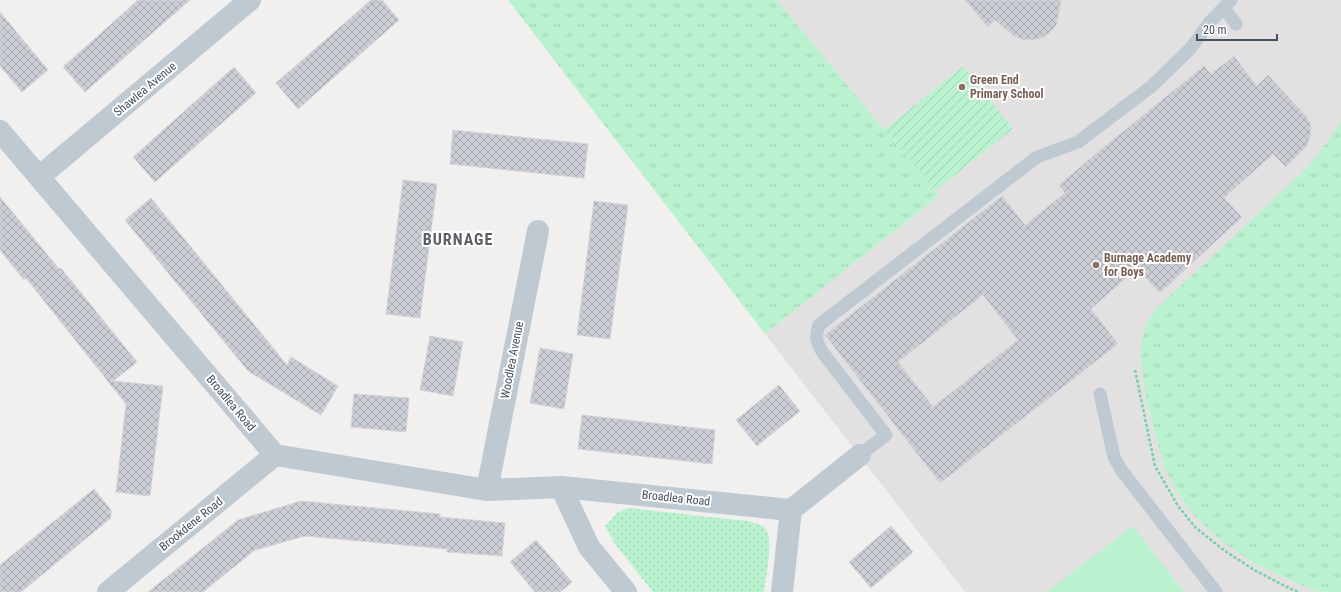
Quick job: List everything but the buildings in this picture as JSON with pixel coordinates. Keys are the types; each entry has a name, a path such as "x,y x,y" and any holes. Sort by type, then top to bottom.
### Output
{"street":[{"name":"Shawlea Avenue","path":"39,177 250,0"},
{"name":"Broadlea Road","path":"0,130 275,455 487,490 561,487 791,510"},
{"name":"Woodlea Avenue","path":"487,490 538,231"},
{"name":"Brookdene Road","path":"108,592 275,455"},
{"path":"782,592 791,510 860,455"},
{"path":"561,487 589,547 626,592"}],"lane":[{"path":"860,455 886,435 823,353 817,343 816,333 820,325 1037,157 1078,142 1152,86 1190,49 1209,23 1227,4 1236,24"},
{"path":"1100,394 1114,457 1122,471 1216,592"}],"path":[{"path":"1135,370 1155,466 1178,506 1196,528 1225,551 1256,571 1299,592"}],"shaded area":[{"name":"Burnage Academy for Boys","path":"777,0 1341,0 1341,592 965,592 765,334 939,196"}],"green space":[{"path":"508,0 777,0 939,196 765,334"},
{"path":"963,66 1013,129 935,191 884,130"},
{"path":"1341,121 1341,592 1321,592 1308,588 1257,565 1221,541 1195,516 1179,495 1164,467 1147,403 1140,353 1144,329 1154,311 1308,167"},
{"path":"628,508 747,521 762,526 767,530 769,538 768,562 764,592 653,592 615,544 605,526 617,513"},
{"path":"1133,526 1184,592 1047,592"}],"place":[{"name":"Green End Primary School","path":"962,87"},
{"name":"Burnage Academy for Boys","path":"1096,265"}],"district":[{"name":"BURNAGE","path":"458,239"}]}
